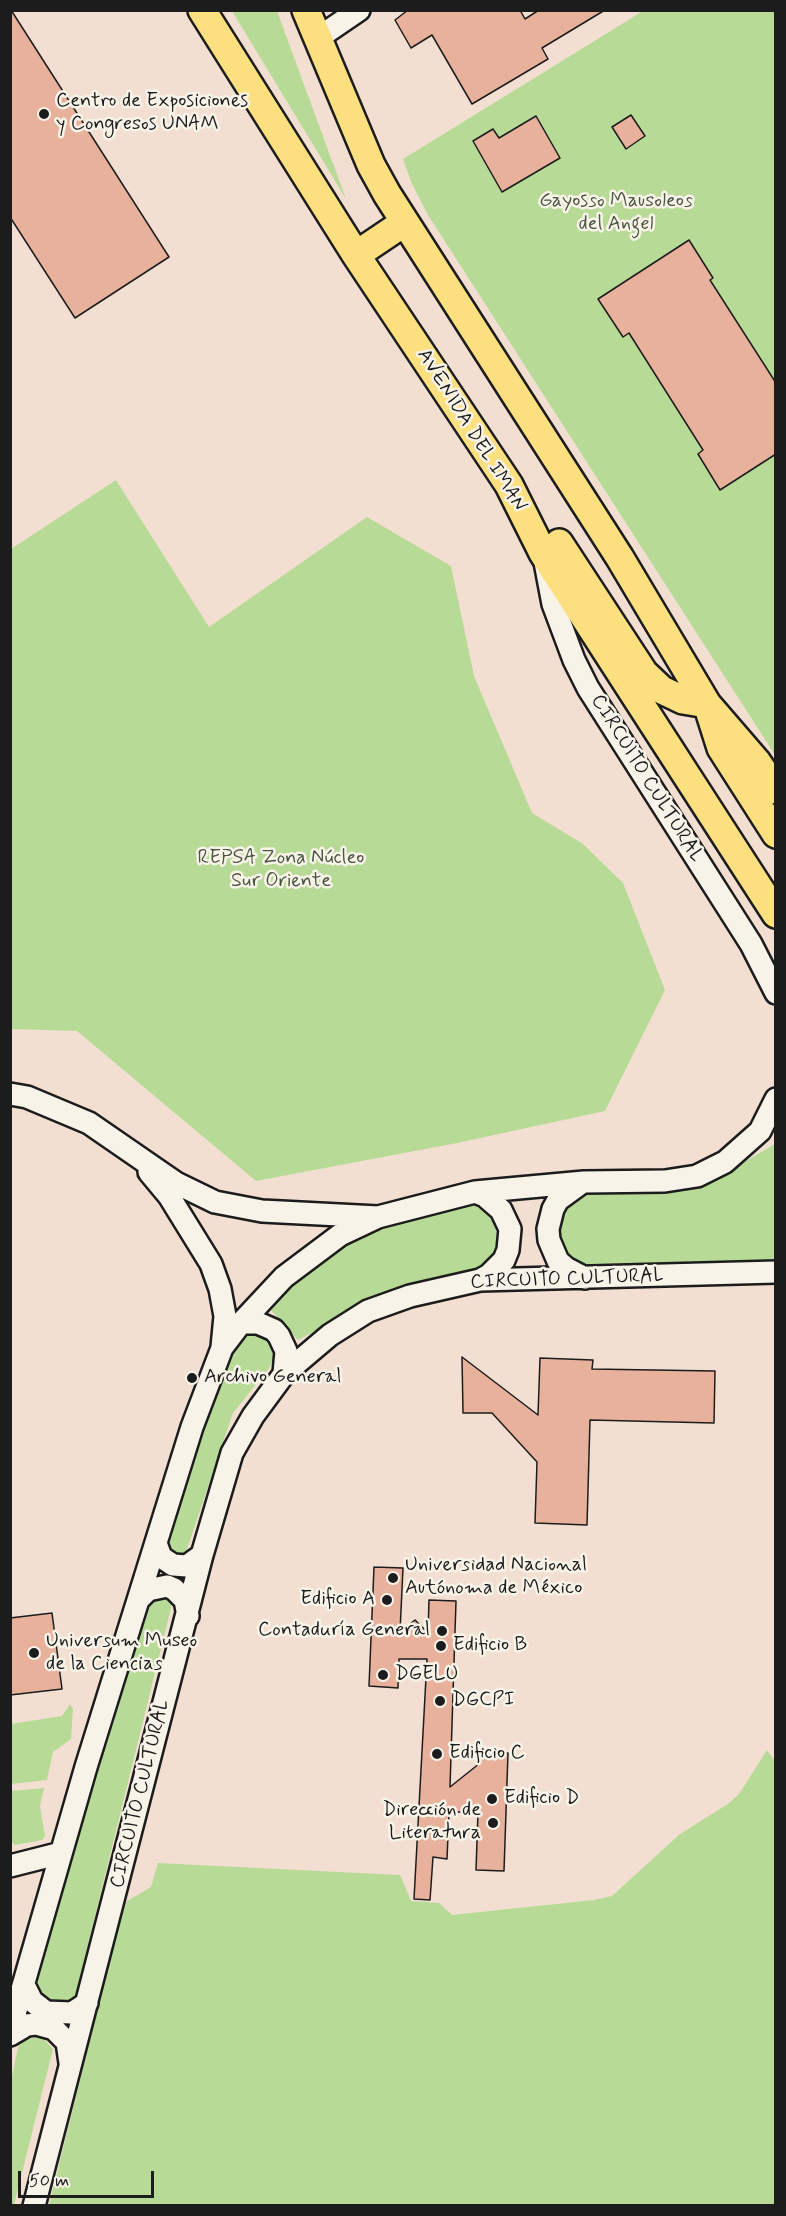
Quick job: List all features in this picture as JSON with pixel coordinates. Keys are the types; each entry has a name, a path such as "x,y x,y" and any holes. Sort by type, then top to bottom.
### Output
{"main road":[{"name":"AVENIDA DEL IMAN","path":"202,10 356,255 509,485 543,553 776,914"},
{"path":"312,18 371,165 405,222 621,558 707,704 757,762 776,790"},
{"path":"356,255 405,222"},
{"path":"509,485 555,538 644,673 662,690 683,700 707,704"},
{"path":"707,704 721,748 776,834"}],"street":[{"path":"312,18 359,10"},
{"name":"CIRCUITO CULTURAL","path":"543,553 553,604 574,660 588,688 751,944 776,993"},
{"path":"10,1094 27,1097 89,1123 176,1183 215,1202 262,1211 378,1217"},
{"path":"10,2033 61,1853 194,1419 222,1348 241,1323 284,1277 340,1235 378,1217 475,1192 584,1182 665,1181 697,1176 724,1162 768,1131 776,1099"},
{"path":"137,1158 169,1196 211,1264 220,1289 225,1316 222,1348"},
{"path":"584,1182 558,1200 548,1229 549,1240 558,1261 586,1279"},
{"path":"475,1192 485,1196 501,1210 510,1229 510,1240 504,1260 489,1275 480,1280"},
{"name":"CIRCUITO CULTURAL","path":"34,2205 202,1555 232,1453 253,1416 284,1374 330,1335 368,1311 410,1296 480,1280 586,1279 776,1272"},
{"path":"241,1323 258,1323 274,1330 286,1351 284,1374"},
{"path":"156,1544 161,1557 173,1565 187,1566 202,1555"},
{"path":"139,1599 148,1590 167,1586 174,1589 185,1600 188,1616"},
{"path":"10,1866 61,1853"},
{"path":"24,1985 32,2001 46,2012 72,2013 87,2003"},
{"path":"10,2033 27,2025 36,2024 54,2029 62,2035 70,2051 69,2070"}],"green space":[{"path":"232,11 277,11 346,199"},
{"name":"Gayosso Mausoleos del Angel","path":"643,11 775,11 775,755 428,215 412,184 403,159"},
{"name":"REPSA Zona Núcleo Sur Oriente","path":"116,480 209,627 367,517 451,566 474,676 532,813 583,844 623,883 665,990 605,1111 457,1143 256,1181 77,1031 11,1029 11,549"},
{"path":"775,1144 775,1263 593,1268 560,1252 560,1220 572,1197 621,1190 701,1187"},
{"path":"469,1203 487,1209 498,1223 500,1241 487,1266 344,1316 298,1340 269,1308 290,1284 344,1245 373,1229"},
{"path":"244,1330 267,1337 277,1351 269,1368 233,1413 185,1555 167,1555 160,1543 201,1428"},
{"path":"146,1596 174,1596 74,2001 60,2010 41,2002 34,1981"},
{"path":"70,1704 73,1709 71,1739 53,1752 47,1780 11,1784 11,1724 62,1716"},
{"path":"767,1750 776,1763 775,2205 49,2205 124,1903 151,1887 158,1863 400,1875 411,1901 439,1903 452,1915 594,1900 612,1896 680,1834 728,1804 739,1794"},
{"path":"44,1788 40,1806 45,1836 42,1840 15,1845 11,1841 11,1791"},
{"path":"40,2035 53,2049 14,2205 11,2206 11,2081 19,2043"}],"building":[{"name":"Centro de Exposiciones y Congresos UNAM","path":"11,10 169,257 75,318 10,217"},
{"path":"408,10 520,10 525,19 539,10 605,10 542,48 548,59 472,104 432,35 411,48 395,20"},
{"path":"631,115 645,136 626,149 612,127"},
{"path":"536,116 560,158 502,192 473,141 493,129 499,138"},
{"path":"689,240 713,278 710,280 776,383 776,454 720,490 698,454 703,450 629,333 623,337 598,299"},
{"path":"462,1357 538,1415 540,1358 593,1360 592,1369 715,1371 714,1423 590,1420 587,1525 535,1523 537,1462 492,1413 463,1413"},
{"path":"374,1567 403,1568 400,1632 415,1620 428,1633 429,1600 456,1601 450,1787 480,1763 480,1751 508,1753 504,1871 476,1870 478,1812 449,1812 447,1859 433,1857 430,1900 414,1899 427,1659 399,1659 398,1688 369,1686"},
{"name":"Universum Museo de la Ciencias","path":"52,1613 62,1689 10,1695 10,1618"}],"place":[{"name":"Centro de Exposiciones y Congresos UNAM","path":"44,114"},
{"name":"Archivo General","path":"192,1378"},
{"name":"Universidad Nacional Autónoma de México","path":"393,1578"},
{"name":"Edificio A","path":"387,1600"},
{"name":"Contaduría General","path":"442,1631"},
{"name":"Edificio B","path":"441,1646"},
{"name":"Universum Museo de la Ciencias","path":"34,1653"},
{"name":"DGELU","path":"383,1675"},
{"name":"DGCPI","path":"440,1701"},
{"name":"Edificio C","path":"437,1754"},
{"name":"Edificio D","path":"492,1799"},
{"name":"Dirección de Literatura","path":"493,1823"}]}
